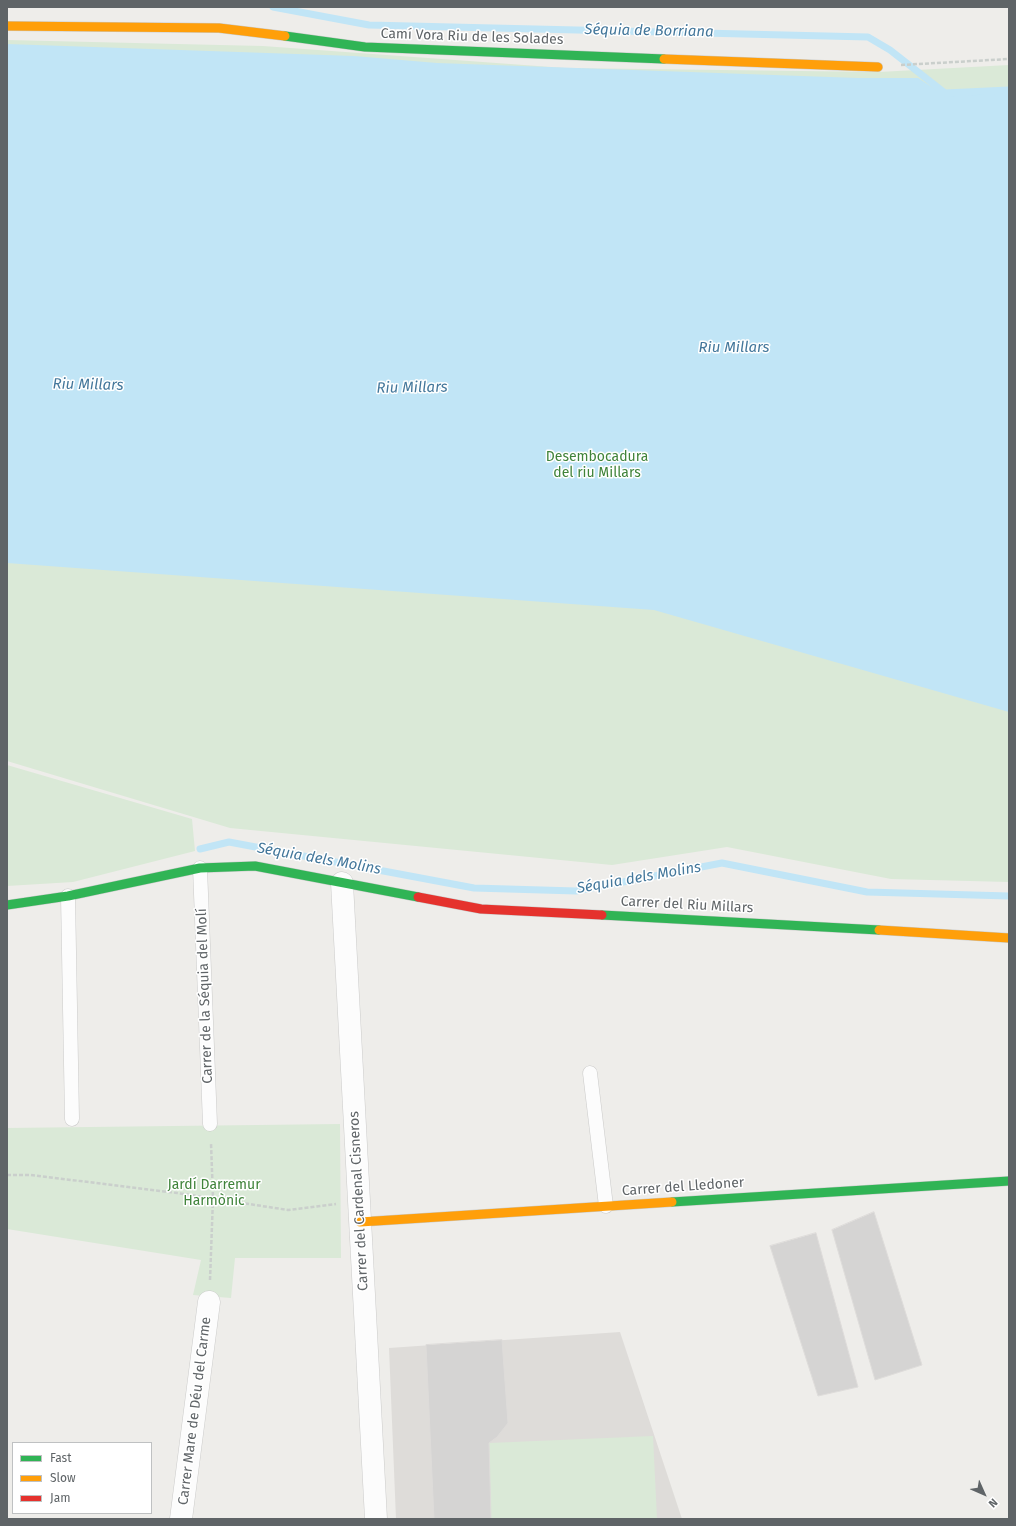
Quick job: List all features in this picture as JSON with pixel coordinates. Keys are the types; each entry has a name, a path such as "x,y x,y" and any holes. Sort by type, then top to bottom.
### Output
{"street":[{"name":"Camí Vora Riu de les Solades","path":"7,26 219,28 365,47 878,67"},
{"path":"7,905 68,896 200,868 255,866 342,883"},
{"name":"Carrer del Riu Millars","path":"342,883 481,909 1009,938"},
{"name":"Carrer del Cardenal Cisneros","path":"342,883 376,1519"},
{"name":"Carrer del Lledoner","path":"359,1212 606,1206 1009,1181"},
{"name":"Carrer Mare de Déu del Carme","path":"181,1519 209,1302"}],"lane":[{"name":"Carrer de la Séquia del Molí","path":"200,868 210,1124"},
{"path":"68,896 72,1119"},
{"path":"590,1073 606,1206"}],"path":[{"path":"878,67 1009,58"},
{"path":"209,1302 213,1198 210,1124"},
{"path":"7,1175 31,1175 177,1193 288,1210 359,1212"}],"shaded area":[{"path":"620,1332 682,1519 396,1519 389,1348"}],"green space":[{"name":"Riu Millars","path":"7,40 263,46 565,68 879,72 1009,65 1009,882 891,879 727,847 612,865 230,828 7,761"},
{"path":"7,765 192,819 195,851 73,882 7,886"},
{"name":"Jardí Darremur Harmònic","path":"340,1124 341,1258 235,1258 231,1298 193,1295 201,1260 7,1229 7,1128"},
{"path":"653,1436 657,1519 491,1519 489,1443"}],"water":[{"name":"Riu Millars","path":"7,44 354,56 437,63 858,78 918,78 944,95 1009,92 1009,712 654,610 7,563"}],"building":[{"path":"874,1212 922,1365 875,1380 832,1230"},
{"path":"816,1233 858,1387 818,1396 770,1246"},
{"path":"502,1340 508,1423 497,1437 489,1443 491,1519 434,1519 426,1345"}],"waterway":[{"name":"Séquia de Borriana","path":"273,7 369,25 868,37 890,50 945,93 1009,90"},
{"name":"Séquia dels Molins","path":"200,849 229,842 474,888 576,891 722,863 867,892 1009,896"}],"traffic: fast":[{"path":"285,36 365,47 664,59"},
{"path":"7,905 68,896 200,868 255,866 418,897"},
{"path":"602,915 879,930"},
{"path":"672,1202 1009,1181"}],"traffic: slow":[{"path":"7,26 219,28 285,36"},
{"path":"664,59 878,67"},
{"path":"879,930 1009,938"},
{"path":"360,1222 672,1202"}],"traffic: jam":[{"path":"418,897 481,909 602,915"}],"park label":[{"name":"Desembocadura del riu Millars","path":"597,466"}]}
